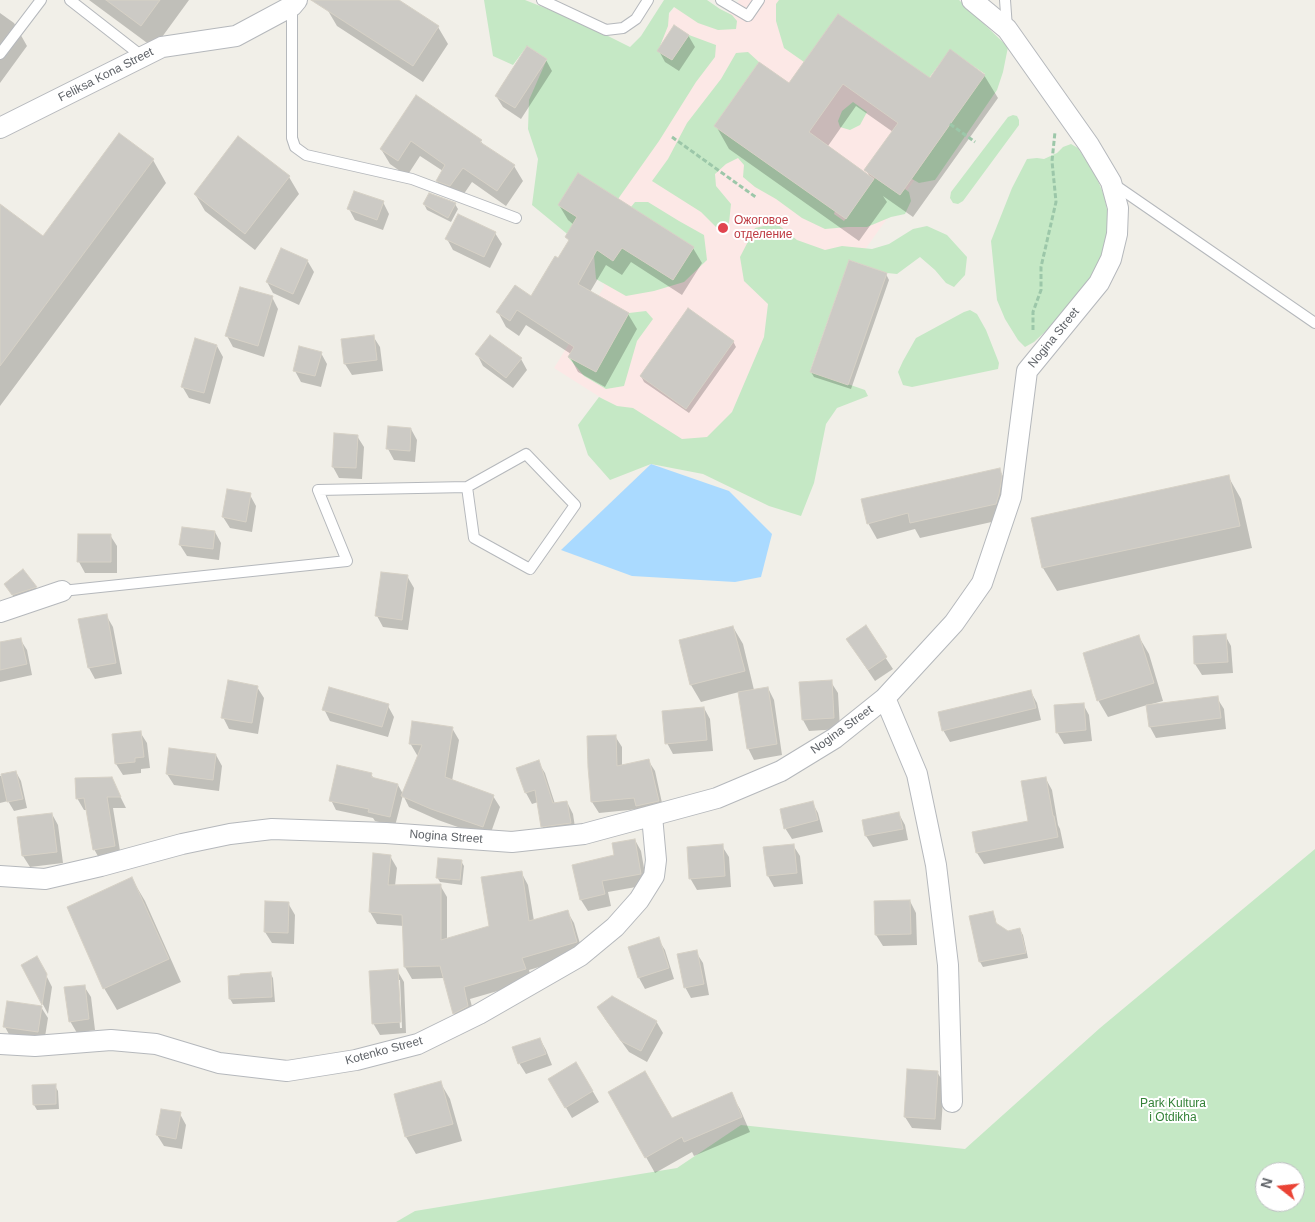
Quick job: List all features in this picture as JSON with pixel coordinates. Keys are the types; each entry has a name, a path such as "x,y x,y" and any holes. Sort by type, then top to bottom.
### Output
{"street":[{"name":"Nogina Street","path":"0,876 45,879 182,844 230,834 272,829 386,833 512,842 584,834 717,798 781,771 835,738 885,698 954,624 982,583 1011,497 1027,371 1099,282 1111,259 1117,234 1118,208 1112,182 1089,145 1007,29 972,0"},
{"name":"Feliksa Kona Street","path":"0,128 162,47 236,36 294,3"},
{"path":"0,612 62,591"},
{"path":"885,698 917,774 936,865 948,965 952,1102"},
{"name":"Kotenko Street","path":"0,1044 35,1046 111,1040 156,1044 219,1063 287,1071 356,1060 418,1044 479,1014 580,956 615,926 639,900 654,876 656,860 652,816"}],"lane":[{"path":"0,54 41,0"},
{"path":"70,0 143,57"},
{"path":"542,0 606,30 623,28 636,19 648,0"},
{"path":"721,0 748,16 759,0"},
{"path":"1005,0 1007,29"},
{"path":"294,3 292,138 295,147 306,155 412,179 516,218"},
{"path":"1112,182 1315,323"},
{"path":"62,591 347,561 318,490 467,487 526,454 575,504 530,569 474,538 467,487"}],"path":[{"path":"1036,360 1033,312 1041,290 1041,267 1056,202 1052,162 1057,100"},
{"path":"950,124 975,142"},
{"path":"672,137 757,198"}],"shaded area":[{"name":"Ожоговое отделение","path":"680,0 726,18 739,0 925,0 1006,51 859,258 846,254 708,446 685,451 554,368 604,287 597,254 532,202"}],"green space":[{"path":"484,0 525,0 578,21 630,47 641,36 664,0 707,0 732,15 737,21 736,29 718,30 698,23 674,7 669,13 668,26 658,51 672,60 689,35 716,45 715,57 696,82 659,141 618,199 578,173 558,205 598,231 597,250 613,261 622,248 673,280 694,247 631,207 635,202 648,202 704,235 707,260 684,282 654,291 626,296 596,279 594,256 532,205 538,159 528,129 529,100 547,59 527,46 513,65 493,56"},
{"path":"779,0 959,0 1008,47 997,90 935,180 919,183 912,179 985,74 950,50 929,78 838,14 804,62 784,48 776,21 776,4"},
{"path":"748,52 759,62 714,126 835,211 834,214 844,221 875,178 900,195 905,189 909,192 911,201 905,214 891,217 867,227 825,229 802,218 776,199 755,187 743,177 744,165 738,158 726,164 715,174 716,186 731,204 729,223 722,233 701,212 652,181 668,159 687,123 721,79 736,53"},
{"path":"853,102 867,112 860,125 850,130 840,127 838,121 842,111"},
{"path":"1017,116 1019,125 963,201 958,204 953,203 950,198 951,192 1008,117"},
{"path":"1071,144 1078,148 1095,174 1104,195 1110,224 1105,247 1094,272 1080,291 1049,328 1034,342 1025,347 1018,340 1005,319 997,300 991,241 1012,188 1027,159 1044,159"},
{"path":"776,223 797,240 825,250 842,246 872,249 889,244 913,229 927,226 947,235 967,257 965,275 954,287 946,283 920,257 897,274 887,273 849,260 810,371 865,390 868,396 837,408 826,424 814,483 801,516 769,506 703,474 651,464 610,480 588,455 578,425 599,397 617,406 633,408 682,439 707,437 732,412 764,337 768,304 744,281 740,257 755,228"},
{"path":"970,310 977,314 986,330 999,363 998,369 912,387 903,385 898,372 916,338"},
{"path":"646,311 653,319 637,341 624,386 606,389 584,376 568,357 596,372 629,313"},
{"name":"Park Kultura i Otdikha","path":"1315,849 1315,1222 396,1222 415,1211 677,1168 741,1125 965,1149 1100,1028"}],"water":[{"path":"651,464 729,491 772,534 761,577 735,582 632,576 561,550"}],"building":[{"path":"106,0 160,0 141,26"},
{"path":"311,0 399,0 439,26 413,66"},
{"path":"838,14 930,78 950,49 985,75 900,195 864,170 898,123 843,84 809,132 874,179 846,219 714,126 759,62 789,83"},
{"path":"674,25 689,35 672,60 657,51"},
{"path":"527,46 547,59 515,108 495,96"},
{"path":"416,95 515,165 497,191 463,168 450,186 436,181 445,165 411,141 398,161 380,149"},
{"path":"119,133 154,159 0,366 0,204 43,236"},
{"path":"238,136 290,176 245,234 194,194"},
{"path":"578,173 694,247 673,280 622,248 613,261 597,250 578,284 629,313 596,372 568,357 574,347 517,310 510,321 496,312 515,285 531,296 555,256 558,258 569,240 565,237 577,217 558,205"},
{"path":"354,191 384,201 377,220 347,209"},
{"path":"429,193 456,203 448,218 423,204"},
{"path":"458,214 496,232 484,257 445,239"},
{"path":"281,248 308,260 293,294 266,282"},
{"path":"849,260 887,273 848,385 810,372"},
{"path":"240,287 273,296 258,346 225,336"},
{"path":"688,308 734,341 686,409 640,376"},
{"path":"374,335 377,360 344,364 341,339"},
{"path":"490,335 522,358 506,378 475,354"},
{"path":"195,338 217,345 204,393 181,387"},
{"path":"299,346 322,352 315,376 293,371"},
{"path":"388,426 411,428 410,451 386,449"},
{"path":"334,433 358,435 356,468 332,467"},
{"path":"1000,468 1002,477 996,504 910,523 908,513 867,524 861,499"},
{"path":"1229,475 1240,526 1042,568 1031,518"},
{"path":"227,489 251,493 246,522 222,517"},
{"path":"182,527 215,531 213,549 179,545"},
{"path":"78,534 111,534 111,562 77,562"},
{"path":"23,569 37,587 12,595 4,584"},
{"path":"381,572 408,575 402,620 375,616"},
{"path":"107,614 116,663 88,668 78,619"},
{"path":"866,625 887,657 868,670 846,639"},
{"path":"733,626 745,671 690,685 679,640"},
{"path":"1226,634 1228,662 1194,664 1193,636"},
{"path":"1139,635 1154,683 1097,701 1083,653"},
{"path":"21,638 27,664 0,670 0,642"},
{"path":"228,680 258,686 252,723 221,718"},
{"path":"832,680 834,718 802,720 799,682"},
{"path":"329,687 389,704 382,727 322,710"},
{"path":"768,687 777,744 747,749 738,692"},
{"path":"1031,690 1036,708 942,731 938,712"},
{"path":"1218,696 1221,718 1149,727 1146,705"},
{"path":"1084,703 1086,730 1056,733 1054,705"},
{"path":"704,707 707,740 665,744 662,711"},
{"path":"412,721 453,727 445,777 494,795 483,827 431,809 401,796 422,745 409,744"},
{"path":"141,731 144,757 135,758 135,762 115,764 112,734"},
{"path":"616,735 617,766 649,759 659,801 636,806 634,798 591,802 587,736"},
{"path":"169,748 216,754 213,780 166,774"},
{"path":"539,760 553,803 567,801 571,823 541,827 535,790 525,793 516,768"},
{"path":"337,765 372,773 371,777 398,784 390,817 368,812 369,809 329,801"},
{"path":"16,771 23,799 7,802 1,774"},
{"path":"112,777 121,797 107,797 115,846 93,850 84,798 76,799 75,778"},
{"path":"1046,777 1058,837 976,853 972,832 1028,821 1021,781"},
{"path":"813,801 818,820 784,829 780,809"},
{"path":"899,812 903,829 865,836 862,820"},
{"path":"52,813 57,852 22,856 17,817"},
{"path":"635,839 641,874 602,881 605,894 580,900 572,865 614,855 612,843"},
{"path":"723,844 725,876 689,879 687,847"},
{"path":"794,844 797,873 767,876 763,847"},
{"path":"373,853 391,855 388,885 441,884 441,940 489,926 481,877 522,871 529,921 568,910 577,942 522,958 526,969 464,987 468,1006 453,1014 440,966 404,967 402,915 369,912"},
{"path":"438,858 462,860 460,880 436,878"},
{"path":"132,877 169,959 103,989 67,907"},
{"path":"910,900 911,934 875,935 874,901"},
{"path":"265,901 289,902 288,933 264,932"},
{"path":"993,911 996,923 1008,931 1020,928 1026,953 979,962 969,916"},
{"path":"659,937 669,968 638,978 628,947"},
{"path":"697,950 704,984 684,988 677,954"},
{"path":"37,956 47,974 42,1005 21,965"},
{"path":"398,969 401,1022 372,1024 369,971"},
{"path":"271,972 272,997 229,999 228,976"},
{"path":"85,985 89,1019 69,1022 64,987"},
{"path":"612,996 657,1021 641,1051 621,1041 597,1007"},
{"path":"7,1001 42,1006 38,1032 3,1027"},
{"path":"540,1038 546,1054 518,1064 512,1047"},
{"path":"576,1062 593,1091 565,1108 548,1079"},
{"path":"907,1069 938,1071 935,1119 904,1117"},
{"path":"645,1071 672,1118 732,1092 742,1117 684,1142 682,1137 645,1158 608,1092"},
{"path":"441,1081 453,1124 405,1137 394,1094"},
{"path":"56,1084 56,1104 33,1105 32,1085"},
{"path":"161,1109 181,1112 176,1139 156,1135"}],"place":[{"name":"Ожоговое отделение","path":"723,228"}]}
